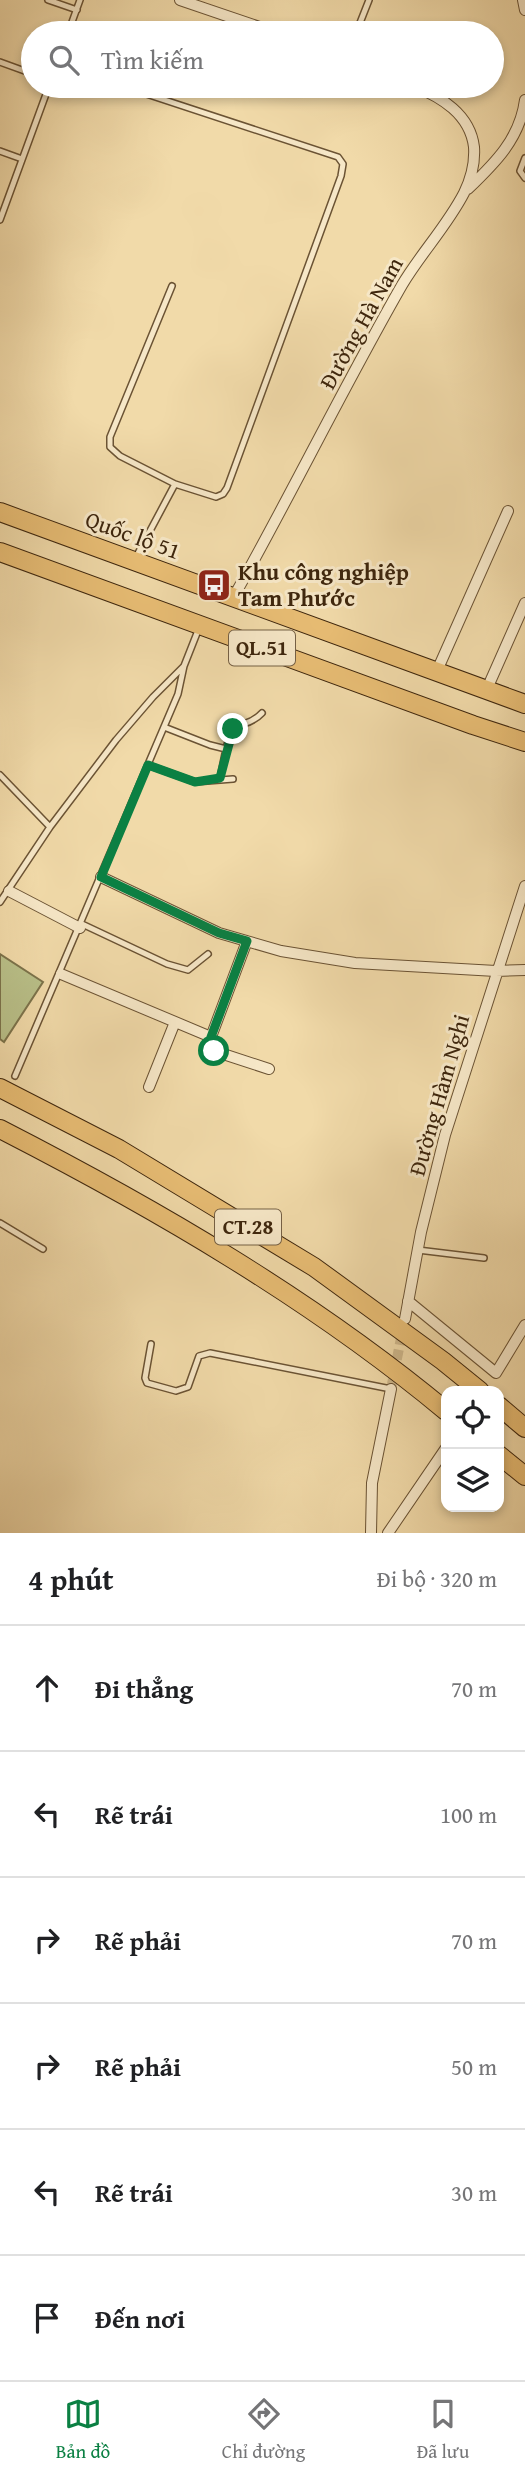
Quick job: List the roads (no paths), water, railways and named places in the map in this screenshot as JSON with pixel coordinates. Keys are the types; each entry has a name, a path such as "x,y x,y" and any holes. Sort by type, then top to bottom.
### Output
{"highway":[{"name":"Quốc lộ 51","path":"0,512 525,704"},
{"name":"QL.51","path":"0,552 473,726 525,742"},
{"name":"CT.28","path":"0,1088 119,1149 314,1267 474,1386"},
{"name":"CT.28","path":"0,1129 103,1182 295,1299 441,1407"},
{"path":"504,1410 525,1428"},
{"path":"504,1459 525,1476"}],"street":[{"path":"180,0 242,21"},
{"path":"523,0 525,10"},
{"name":"Đường Hà Nam","path":"233,598 403,283 448,222 465,191 471,176 474,148 471,133 450,105 437,98"},
{"path":"465,191 500,158 514,133 525,100"},
{"path":"436,673 508,511"},
{"path":"486,691 525,603"},
{"path":"101,877 219,933 281,951 355,963 525,971"},
{"name":"Đường Hàm Nghi","path":"405,1319 445,1135 525,886"},
{"path":"9,891 81,926"},
{"path":"247,941 211,1037 214,1051 269,1069"},
{"path":"61,974 211,1037"},
{"path":"149,1087 175,1022"},
{"path":"408,1301 496,1373 524,1332"},
{"path":"371,1533 372,1483 391,1389"},
{"path":"388,1533 445,1449"}],"lane":[{"path":"48,0 77,10"},
{"path":"73,21 80,0"},
{"path":"361,21 369,0"},
{"path":"0,62 21,70"},
{"path":"0,220 45,98"},
{"path":"159,98 338,157 343,164 341,176 223,494 216,497 174,484 120,456 110,447 110,437 172,286"},
{"path":"0,151 22,159"},
{"path":"525,158 520,171 525,178"},
{"path":"134,562 174,484"},
{"path":"15,1076 61,974 178,694 184,666 200,625"},
{"path":"0,902 50,827 116,740 153,696 184,666"},
{"path":"220,778 233,729 239,724 255,721 262,713"},
{"path":"164,727 226,749"},
{"path":"148,765 195,782 233,779"},
{"path":"0,775 50,827"},
{"path":"81,926 167,964 188,970 208,954"},
{"path":"0,1223 43,1249"},
{"path":"418,1250 484,1258"},
{"path":"151,1344 145,1378 147,1383 176,1391 188,1387 199,1356 210,1353 391,1389"}],"tunnel":[{"path":"391,1389 403,1328"}],"place":[{"name":"Khu công nghiệp Tam Phước","path":"214,585"}]}
